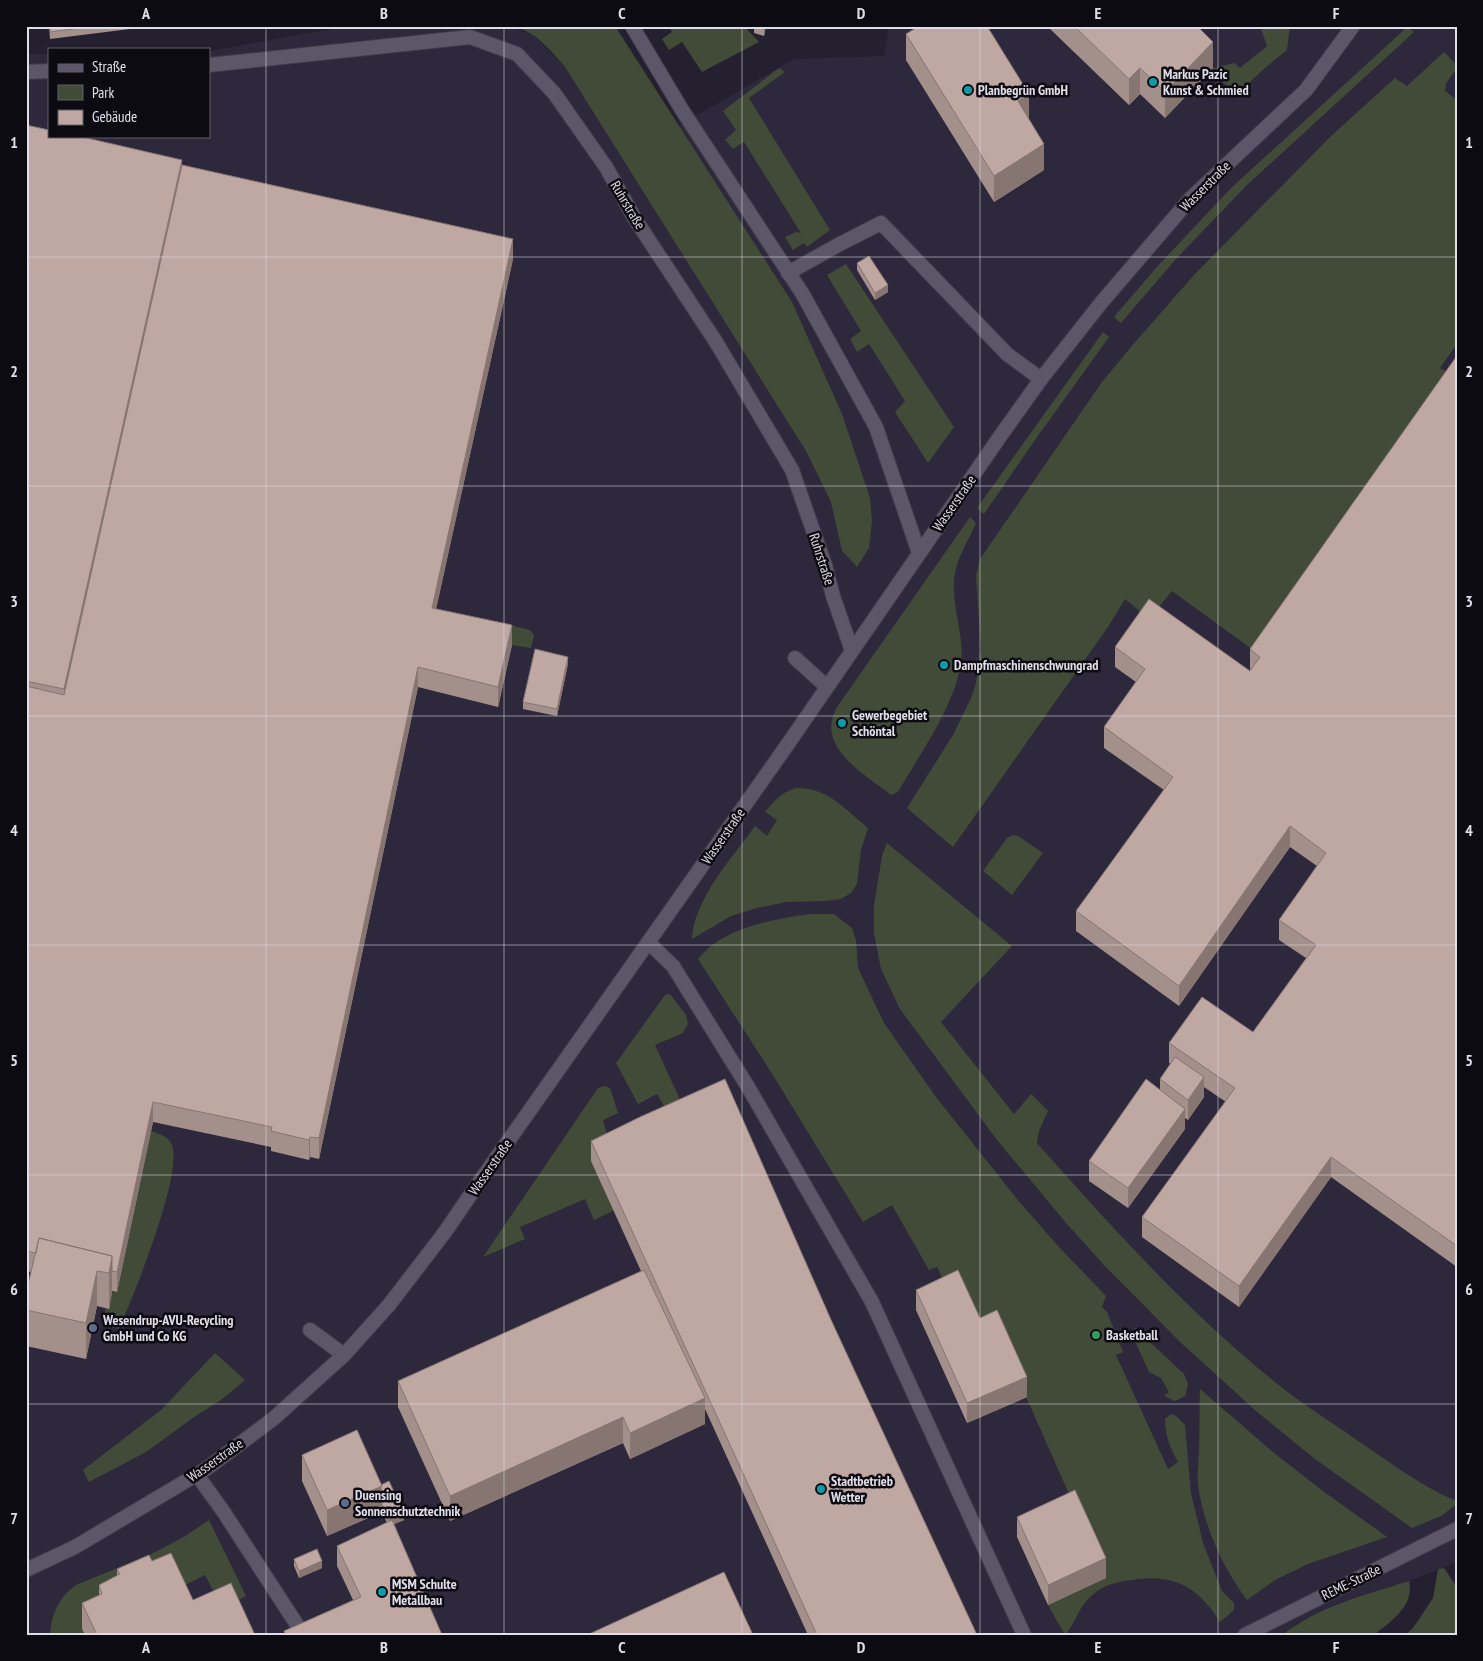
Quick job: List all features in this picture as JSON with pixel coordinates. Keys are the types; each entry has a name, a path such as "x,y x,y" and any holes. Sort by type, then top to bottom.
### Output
{"street":[{"path":"632,26 682,110 802,293 876,427 920,553"},
{"name":"Wasserstraße","path":"26,1570 75,1547 196,1475 273,1419 344,1355 389,1305 445,1232 1041,379 1101,303 1191,198 1306,90 1354,26"},
{"name":"Ruhrstraße","path":"210,65 470,37 517,54 554,93 606,168 635,219 716,342 792,470 852,651"},
{"path":"26,72 48,71"},
{"path":"788,273 881,223 1007,354 1041,379"},
{"path":"795,658 827,687"},
{"path":"648,942 673,966 748,1087 872,1302 1024,1635"},
{"path":"310,1330 344,1355"},
{"path":"196,1475 223,1511 301,1631"},
{"name":"REME-Straße","path":"1245,1635 1457,1529"}],"shaded area":[{"name":"Gewerbegebiet Schöntal","path":"349,26 510,26 535,36 565,67 623,158 794,59 884,56 889,26 1457,26 1457,1562 1409,1581 1332,1606 1296,1624 1282,1635 26,1635 26,54 48,54 48,138 210,138 210,51"}],"green space":[{"path":"516,26 595,26 596,28 598,26 615,26 792,302 842,414 870,498 872,521 869,548 857,567 842,551 831,502 806,451 565,67 535,36"},
{"path":"669,26 744,26 759,42 702,72 682,42 669,50 662,39 672,32"},
{"path":"1260,26 1290,26 1287,50 1236,95 1211,71 1213,68 1235,63 1240,68 1267,46"},
{"path":"1409,28 1414,32 1247,185 1176,259 1121,323 1114,317 1155,269 1230,189 1405,29"},
{"path":"1444,52 1457,68 1446,83 1445,91 1457,100 1457,344 1440,368 1456,377 1260,655 1172,591 1149,619 1125,599 1108,627 953,847 907,808 953,735 976,683 981,649 976,576 980,559 1102,382 1194,275 1330,137 1395,78 1407,86"},
{"path":"779,68 785,72 749,98 830,230 807,247 804,243 793,250 785,237 796,232 801,233 744,142 733,149 725,140 736,130 723,111"},
{"path":"846,264 954,427 928,463 895,412 905,401 869,344 857,352 850,339 861,331 827,275"},
{"path":"1103,332 1109,337 984,514 977,508"},
{"path":"970,517 976,523 959,560 954,585 962,657 956,685 950,701 925,747 898,792 891,795 856,768 837,747 832,735 832,721 837,707"},
{"path":"498,622 530,630 534,635 531,648 512,645"},
{"path":"796,788 817,791 835,800 868,828 861,850 857,884 851,893 841,899 786,902 757,908 731,916 692,939 699,909 725,865 755,826 767,836 777,820 765,812 782,794"},
{"path":"1013,835 1018,836 1043,853 1012,895 983,871 1007,838"},
{"path":"887,843 1012,946 941,1022 1014,1114 1031,1094 1048,1111 1039,1131 1037,1143 1157,1274 1189,1306 1255,1365 1289,1393 1391,1464 1443,1495 1457,1501 1457,1504 1441,1516 1412,1528 1315,1459 1256,1411 1179,1341 1103,1264 1066,1223 997,1140 900,1009 881,969 874,933 874,905 882,856"},
{"path":"810,914 834,914 852,928 856,940 858,968 884,1023 936,1097 1017,1199 1059,1247 1106,1296 1102,1307 1107,1312 1123,1352 1116,1355 1168,1469 1178,1462 1168,1441 1165,1419 1171,1414 1176,1416 1185,1425 1191,1493 1203,1543 1222,1591 1234,1603 1234,1610 1220,1622 1203,1599 1183,1585 1172,1581 1146,1578 1114,1583 1095,1593 1082,1606 1065,1635 1048,1605 1106,1578 997,1331 980,1338 945,1284 937,1267 929,1270 892,1205 863,1222 771,1072 698,959 721,939 735,932 764,922"},
{"path":"670,994 686,1015 688,1024 683,1033 655,1045 682,1104 667,1111 657,1094 638,1104 616,1063 665,995"},
{"path":"605,1086 610,1088 618,1113 603,1120 611,1151 615,1210 594,1220 585,1199 520,1227 525,1239 483,1257 598,1088"},
{"path":"151,1131 166,1137 171,1142 173,1160 170,1182 155,1236 119,1329 102,1325 112,1292 117,1292"},
{"path":"1134,1327 1184,1374 1188,1384 1185,1396 1175,1401 1164,1396 1169,1392 1161,1378 1149,1372 1134,1339"},
{"path":"215,1353 245,1380 221,1400 146,1452 89,1482 83,1470 161,1410"},
{"path":"1200,1389 1274,1453 1387,1537 1308,1564 1275,1580 1247,1600 1230,1574 1215,1545 1201,1501 1198,1485"},
{"path":"209,1520 246,1596 222,1608 205,1575 85,1635 50,1635 54,1613 60,1601 76,1585 149,1555 184,1537"},
{"path":"1444,1568 1457,1587 1457,1635 1405,1635 1413,1628 1433,1598 1438,1569"},
{"path":"1409,1581 1410,1590 1405,1605 1394,1618 1374,1635 1282,1635 1311,1616 1343,1602"}],"building":[{"path":"50,26 95,26 50,32"},
{"name":"Planbegrün GmbH","path":"919,26 987,26 1029,94 1018,101 1044,144 994,176 906,34"},
{"path":"1074,26 1197,26 1213,42 1165,92 1140,68 1129,79"},
{"path":"26,125 48,130 48,138 87,138 182,160 64,689 26,681"},
{"path":"182,165 513,239 432,608 512,625 498,687 418,667 319,1138 310,1137 309,1140 271,1131 272,1127 153,1102 117,1272 112,1271 112,1256 39,1238 36,1253 26,1251 26,686 64,695"},
{"path":"869,256 888,285 875,293 857,263"},
{"path":"1456,357 1457,1246 1331,1157 1239,1286 1142,1217 1235,1088 1169,1043 1202,997 1253,1032 1316,945 1279,920 1326,853 1290,826 1179,986 1076,911 1173,777 1104,727 1145,669 1115,647 1149,599 1250,671 1260,657 1250,649"},
{"path":"535,649 568,657 557,709 523,702"},
{"path":"1175,1057 1204,1077 1188,1100 1160,1079"},
{"name":"Stadtbetrieb Wetter","path":"725,1079 832,1322 977,1635 817,1635 591,1141"},
{"path":"1146,1079 1185,1109 1128,1188 1089,1161"},
{"path":"39,1238 112,1256 109,1273 97,1271 86,1323 26,1310 26,1293"},
{"path":"644,1270 705,1398 630,1433 623,1417 450,1496 398,1381"},
{"path":"958,1270 980,1318 997,1310 1027,1377 967,1403 916,1290"},
{"path":"357,1430 382,1486 327,1510 302,1455"},
{"path":"389,1481 404,1513 388,1520 382,1505 381,1485"},
{"path":"1075,1490 1106,1558 1048,1585 1017,1517"},
{"name":"MSM Schulte Metallbau","path":"392,1520 442,1635 286,1635 284,1631 361,1597 337,1546"},
{"path":"317,1549 322,1561 299,1571 294,1559"},
{"path":"171,1553 193,1600 231,1583 255,1635 97,1635 82,1603 102,1594 99,1585 120,1574 117,1569 149,1555 152,1561"},
{"path":"724,1572 753,1635 587,1635"}],"place":[{"name":"Markus Pazic Kunst & Schmied","path":"1153,82"},
{"name":"Planbegrün GmbH","path":"968,90"},
{"name":"Dampfmaschinenschwungrad","path":"944,665"},
{"name":"Gewerbegebiet Schöntal","path":"842,723"},
{"name":"Wesendrup-AVU-Recycling GmbH und Co KG","path":"93,1328"},
{"name":"Basketball","path":"1096,1335"},
{"name":"Stadtbetrieb Wetter","path":"821,1489"},
{"name":"Duensing Sonnenschutztechnik","path":"345,1503"},
{"name":"MSM Schulte Metallbau","path":"382,1592"}]}
